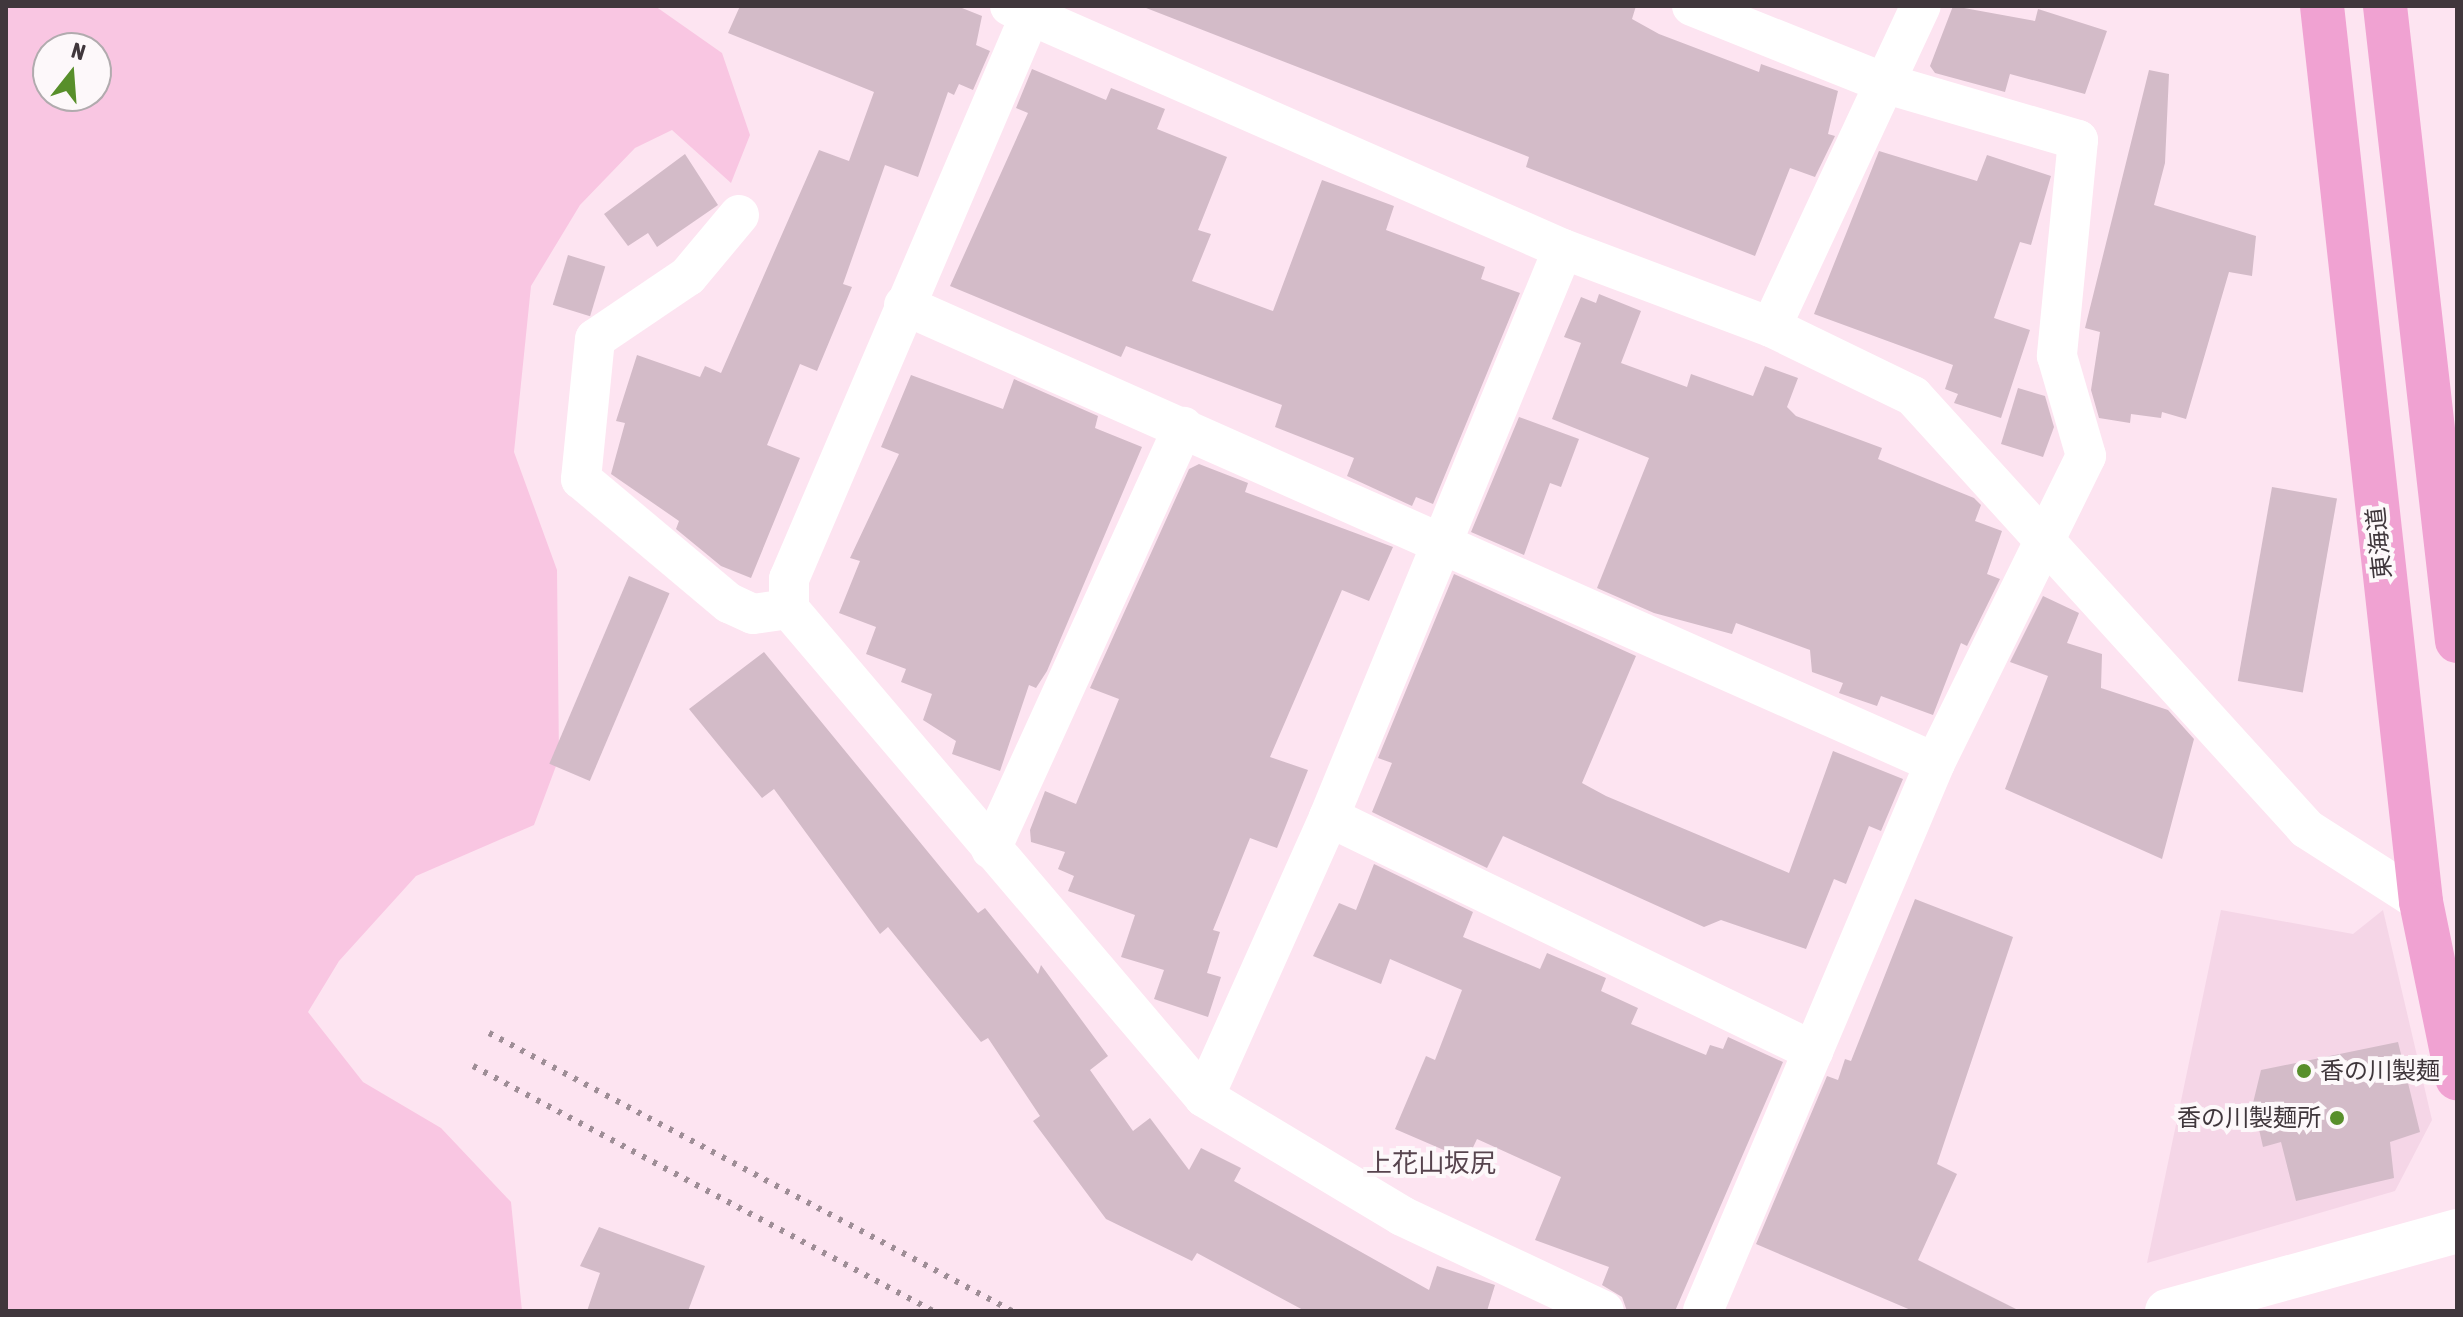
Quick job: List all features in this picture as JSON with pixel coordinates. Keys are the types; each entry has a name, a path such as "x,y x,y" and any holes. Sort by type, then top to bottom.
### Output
{"highway":[{"name":"東海道","path":"2322,6 2421,902 2457,1078"},
{"path":"2385,6 2457,641"}],"street":[{"path":"1692,6 1887,84 2078,140 2057,356 2086,456 2041,538 1935,763 1703,1311"},
{"path":"1771,327 1921,6"},
{"path":"1604,1311 1402,1216 1204,1097 789,609 789,579 1024,10 1563,249 1771,327 1913,396 2307,829 2421,902"},
{"path":"739,215 688,276 595,339 581,479 729,603 753,614 789,609"},
{"path":"1204,1097 1329,817 1563,249"},
{"path":"904,305 1935,763"},
{"path":"991,849 1183,427"},
{"path":"1329,817 1813,1051"},
{"path":"2167,1311 2457,1231"}],"shaded area":[{"path":"6,6 655,6 722,53 750,135 731,183 672,130 635,148 580,205 531,286 514,452 557,570 559,758 534,825 416,876 339,961 308,1012 363,1082 441,1128 511,1202 522,1311 6,1311"},
{"name":"香の川製麺","path":"2221,910 2353,934 2383,910 2432,1120 2395,1191 2147,1263"}],"building":[{"path":"740,6 957,6 982,16 976,45 990,51 973,90 959,84 954,95 948,92 918,177 885,165 843,284 852,287 817,371 800,364 767,445 800,458 751,578 721,566 676,529 679,521 611,474 625,423 616,421 637,355 700,377 705,366 721,373 819,150 849,161 874,92 728,33"},
{"path":"1141,6 1636,6 1632,19 1659,34 1759,72 1761,64 1838,91 1828,134 1835,136 1815,177 1790,168 1755,256 1526,167 1529,157"},
{"path":"1953,6 2035,21 2038,9 2107,31 2085,94 2010,74 2005,92 1935,73 1930,66"},
{"path":"1032,69 1106,100 1111,88 1165,109 1157,129 1227,157 1198,230 1211,234 1192,281 1273,311 1322,180 1394,206 1386,230 1485,267 1481,279 1520,293 1433,504 1416,497 1412,506 1347,476 1354,458 1275,427 1282,405 1126,346 1121,357 950,286 1028,113 1016,108"},
{"path":"2149,70 2169,74 2165,163 2154,205 2256,236 2252,276 2229,272 2186,419 2162,412 2161,418 2131,414 2130,423 2099,418 2091,390 2100,332 2085,328"},
{"path":"1879,151 1977,181 1987,155 2051,176 2031,245 2020,242 1994,318 2030,330 2001,418 1954,403 1958,394 1945,389 1953,365 1814,314"},
{"path":"685,154 718,205 657,247 648,233 628,246 604,214"},
{"path":"568,255 605,266 590,316 553,305"},
{"path":"1599,294 1641,311 1621,363 1687,387 1691,374 1753,396 1765,366 1798,378 1787,407 1796,416 1882,448 1878,459 1974,498 1981,505 1975,521 2002,531 1987,574 2000,579 1967,646 1961,643 1933,715 1881,696 1877,706 1839,693 1843,683 1812,672 1810,650 1736,623 1732,634 1654,613 1597,588 1649,458 1552,419 1581,343 1564,337 1581,297 1596,303"},
{"path":"911,375 1003,409 1014,379 1098,416 1095,428 1142,447 1047,671 1036,688 1029,685 1000,771 952,754 956,741 923,720 932,694 901,682 906,669 866,654 876,627 839,613 860,561 850,558 899,454 881,447"},
{"path":"2018,388 2045,396 2054,427 2043,457 2001,444"},
{"path":"1519,417 1579,439 1561,487 1550,483 1524,555 1471,532"},
{"path":"1199,464 1248,483 1245,492 1393,547 1369,601 1342,590 1270,757 1308,770 1277,848 1250,838 1213,930 1220,932 1207,973 1221,977 1208,1017 1154,999 1164,970 1121,957 1135,915 1068,891 1074,876 1058,869 1065,852 1031,842 1030,830 1045,791 1076,804 1119,699 1090,688 1189,469"},
{"path":"2272,487 2337,498 2303,692 2238,681"},
{"path":"1454,574 1636,656 1582,783 1606,796 1789,873 1833,751 1903,779 1881,831 1869,826 1846,884 1834,879 1806,949 1721,920 1704,927 1503,836 1487,868 1372,812 1392,763 1378,758"},
{"path":"629,576 670,593 590,781 549,764"},
{"path":"2043,596 2079,613 2067,643 2102,654 2101,688 2168,710 2194,739 2162,859 2005,789 2048,676 2010,662"},
{"path":"764,652 978,913 985,908 1038,974 1041,965 1108,1056 1090,1070 1133,1131 1150,1118 1189,1170 1201,1148 1241,1168 1234,1181 1429,1290 1437,1266 1495,1285 1487,1311 1305,1311 1197,1253 1192,1261 1106,1219 1033,1121 1040,1116 988,1038 981,1042 888,927 880,934 774,789 762,798 689,709"},
{"path":"1374,864 1473,912 1463,937 1540,969 1547,953 1606,978 1601,991 1638,1008 1631,1024 1706,1055 1710,1045 1723,1049 1728,1037 1783,1062 1675,1311 1627,1311 1622,1297 1602,1285 1609,1267 1535,1240 1561,1177 1477,1139 1467,1160 1395,1129 1426,1056 1435,1060 1462,990 1390,959 1381,984 1313,956 1339,903 1356,910"},
{"path":"1915,899 2013,937 1937,1164 1957,1174 1918,1260 2020,1311 1913,1311 1756,1244 1827,1076 1838,1080 1845,1059 1851,1061"},
{"name":"香の川製麺所","path":"2398,1042 2420,1132 2390,1142 2394,1178 2296,1201 2281,1142 2263,1147 2253,1103 2261,1070"},
{"path":"599,1227 705,1266 688,1311 587,1311 600,1273 580,1266"}],"railway":[{"path":"489,1033 1012,1311"},
{"path":"473,1066 933,1311"}],"place":[{"name":"香の川製麺","path":"2304,1071"},
{"name":"香の川製麺所","path":"2337,1118"}],"district":[{"name":"上花山坂尻","path":"1431,1164"}]}
